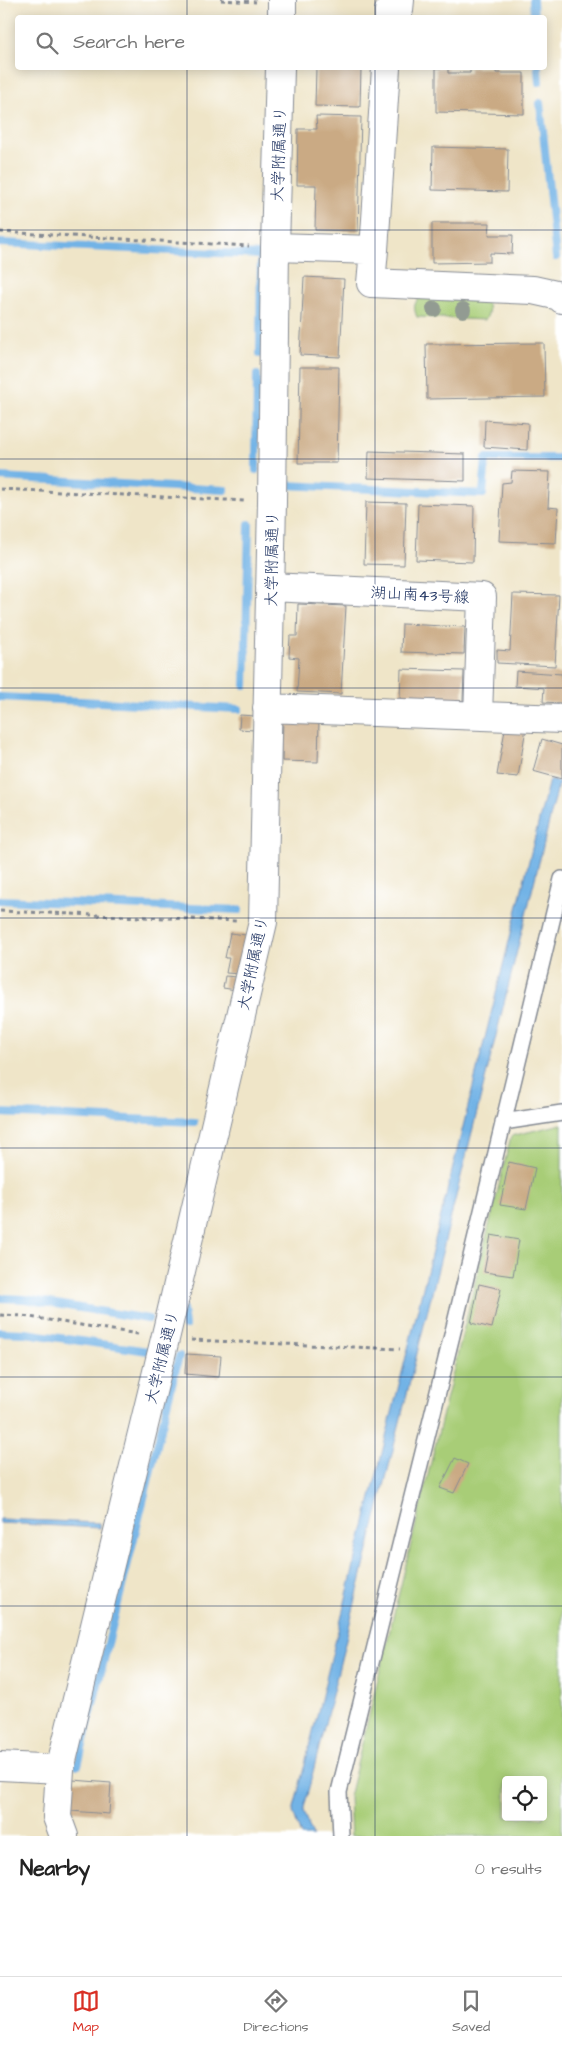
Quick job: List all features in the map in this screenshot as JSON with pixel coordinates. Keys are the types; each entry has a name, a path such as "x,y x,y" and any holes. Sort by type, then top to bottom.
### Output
{"street":[{"path":"389,15 389,11 399,10 400,0"},
{"name":"大学附属通り","path":"64,1836 57,1817 60,1769 165,1339 263,922 280,70"},
{"path":"386,70 371,284 533,290 560,296 562,299"},
{"path":"275,247 374,250"},
{"name":"湖山南43号線","path":"270,587 482,597 478,716"},
{"path":"268,708 562,719"},
{"path":"0,1766 60,1769"}],"lane":[{"path":"341,1836 339,1792 456,1323 562,879"},
{"path":"503,1122 562,1113"}],"path":[{"path":"221,0 282,7"},
{"path":"0,232 275,247"},
{"path":"0,489 272,502"},
{"path":"0,910 263,922"},
{"path":"0,1315 22,1316 165,1339 400,1349"}],"green space":[{"path":"419,298 486,301 488,313 485,320 417,317 415,307"},
{"path":"562,1124 562,1836 351,1836 349,1797 511,1136"}],"water":[{"path":"549,780 559,782 303,1812 313,1836 301,1836 293,1812"},
{"path":"0,1519 100,1523 100,1528 0,1523"}],"building":[{"path":"316,70 361,70 360,107 315,106"},
{"path":"436,70 448,70 448,73 470,73 470,70 496,70 496,73 524,73 524,114 436,112"},
{"path":"316,116 361,117 358,231 315,230 316,185 297,185 298,129 317,129"},
{"path":"433,147 508,149 507,192 432,190"},
{"path":"432,223 490,223 489,235 513,235 512,254 490,253 490,262 432,263"},
{"path":"304,277 344,279 340,357 300,355"},
{"path":"544,343 545,397 427,399 426,344"},
{"path":"300,367 339,367 337,463 298,463"},
{"path":"485,420 528,423 527,450 484,447"},
{"path":"369,451 465,454 465,481 368,478"},
{"path":"512,471 550,472 548,507 558,508 556,543 499,541 502,483 511,482"},
{"path":"366,502 406,503 404,565 364,564"},
{"path":"418,504 474,506 473,562 416,560"},
{"path":"513,594 559,595 555,666 497,663 497,650 510,651"},
{"path":"298,604 346,606 341,694 297,692 299,658 289,657 290,636 297,636"},
{"path":"402,624 465,627 464,654 401,652"},
{"path":"401,669 464,671 463,701 400,699"},
{"path":"516,671 562,674 562,703 543,702 544,688 515,686"},
{"path":"240,715 255,716 254,730 239,729"},
{"path":"283,719 319,720 318,762 282,761"},
{"path":"506,724 526,728 518,777 497,775"},
{"path":"542,739 562,745 562,779 533,771"},
{"path":"230,933 246,935 240,974 226,973 229,958 225,958"},
{"path":"225,976 238,977 236,990 223,988"},
{"path":"509,1162 535,1168 526,1209 500,1205"},
{"path":"491,1235 519,1240 513,1276 484,1272"},
{"path":"479,1284 501,1289 492,1328 471,1323"},
{"path":"186,1354 221,1356 219,1377 185,1374"},
{"path":"455,1458 468,1464 454,1493 440,1488"},
{"path":"73,1780 111,1783 109,1814 71,1811"}],"waterway":[{"path":"533,0 534,15"},
{"path":"538,70 539,82"},
{"path":"540,103 556,257"},
{"path":"0,243 261,255 260,354"},
{"path":"256,470 257,375"},
{"path":"285,485 483,494 486,458 562,458"},
{"path":"0,477 225,490"},
{"path":"245,685 249,524"},
{"path":"0,697 239,709"},
{"path":"0,900 239,910"},
{"path":"0,1113 194,1122"},
{"path":"0,1298 25,1299 148,1319"},
{"path":"183,1310 185,1326"},
{"path":"0,1332 26,1333 148,1351"},
{"path":"78,1765 179,1356"}]}
